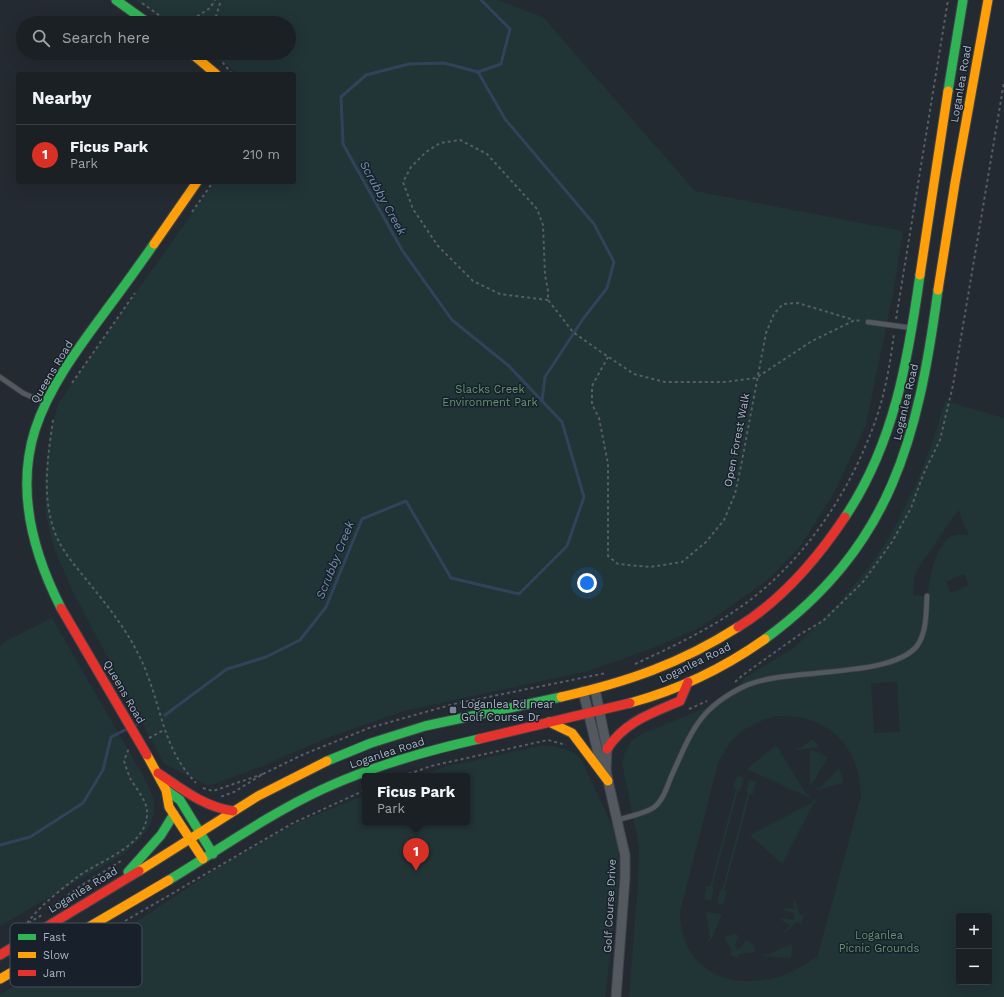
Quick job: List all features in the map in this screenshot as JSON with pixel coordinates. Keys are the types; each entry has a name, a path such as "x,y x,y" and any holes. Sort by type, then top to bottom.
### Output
{"main road":[{"path":"116,0 138,16"},
{"name":"Loganlea Road","path":"52,923 190,839 233,811 307,769 373,743 423,727 584,691 663,668 715,643 753,617 783,592 822,552 851,509 874,467 900,400 913,328 963,0"},
{"name":"Loganlea Road","path":"362,773 386,764 427,752 643,699 688,682 728,662 792,619 809,604 848,561 876,518 897,474 908,447 924,386 947,229 988,0"},
{"path":"199,60 214,72"},
{"name":"Queens Road","path":"196,184 60,378 46,404 32,444 28,478 29,513 35,547 46,578 61,608 166,790 169,807 203,859"},
{"path":"607,749 612,739 619,732 636,722 680,701 688,682"},
{"path":"549,722 572,733 599,774 608,781"},
{"path":"156,772 208,806 222,811 233,811"},
{"name":"Loganlea Road","path":"98,923 213,854 277,813 311,795 362,773"},
{"name":"Queens Road","path":"166,790 180,800 213,854"},
{"path":"118,883 161,835 174,814"},
{"name":"Loganlea Road","path":"0,954 10,948"},
{"name":"Loganlea Road","path":"0,979 10,973"}],"street":[{"name":"Golf Course Drive","path":"595,688 607,749 606,770 625,855 625,878 616,997"},
{"name":"Golf Course Drive","path":"584,691 599,757 606,770"}],"lane":[{"path":"868,322 913,328"},
{"path":"0,377 23,393 46,404"},
{"path":"618,820 652,808 662,798 692,731 704,713 719,701 746,686 770,679 877,665 908,653 917,645 924,631 927,596"}],"path":[{"path":"138,0 160,16"},
{"path":"198,16 210,8 215,0"},
{"path":"216,16 221,0"},
{"path":"634,664 705,630 743,606 773,580 809,542 838,498 865,448 877,417 892,351 948,0"},
{"path":"221,60 230,72"},
{"path":"548,300 500,294 473,281 438,246 413,209 403,182 411,167 426,152 440,143 460,140 487,154 537,209 543,225 545,275 548,300 573,332 591,346 634,374 665,382 725,382 756,378 812,342 854,320"},
{"path":"190,214 212,184"},
{"path":"69,387 136,292"},
{"path":"756,378 766,334 774,314 783,304 798,303 854,320 868,322"},
{"name":"Open Forest Walk","path":"608,357 592,386 592,404 599,418 608,464 608,556 618,564 650,567 682,562 706,542 724,520 735,494 750,427 756,378"},
{"path":"53,418 46,469 47,498 53,528 63,550 108,608 132,643 147,673 164,730 174,754 182,767 196,783 204,788 213,791 262,774 302,755 369,728 454,704 613,672"},
{"path":"148,739 164,730"},
{"path":"411,773 431,766 548,740 570,746 577,740"},
{"path":"27,923 36,912 76,877 123,850 141,834 147,821 147,808 129,776 124,761 129,749 135,745"},
{"path":"208,806 212,798 234,792 262,774"},
{"path":"231,858 293,823 362,791"},
{"path":"48,911 79,887 122,860"},
{"path":"28,923 43,914"}],"green space":[{"name":"Slacks Creek Environment Park","path":"135,0 497,0 543,17 695,191 903,231 894,288 866,425 833,495 799,548 769,579 701,627 648,650 588,671 404,711 327,738 265,765 209,786 164,764 74,594 55,551 46,516 45,477 50,431 59,402 213,184 296,184 296,72 236,72 220,60 296,60 296,16 158,16"},
{"name":"Loganlea Picnic Grounds","path":"945,401 1004,418 1004,997 629,997 638,884 639,847 622,763 625,752 632,740 644,733 710,706 736,689 746,677 794,648 839,603 869,567 892,533 918,480 933,441","holes":["958,510 969,535 956,535 949,538 943,544 938,552 932,570 927,596 913,595 915,573","964,574 969,585 951,593 946,582","897,682 900,732 874,733 871,683","777,716 795,717 812,721 826,727 838,736 855,762 861,796 817,958 815,957 796,970 774,978 752,981 730,979 711,972 695,958 684,938 680,912 718,763 731,741 743,730 763,720"]},
{"path":"52,618 146,781 153,799 154,813 149,827 134,845 122,855 0,926 0,646 6,641"},
{"path":"813,739 820,747 797,750 797,748 800,748"},
{"path":"543,745 564,749 581,759 618,838 619,882 605,997 0,997 0,994 13,987 142,987 142,923 133,923 230,860 296,823 362,796 362,825 470,825 470,773 428,773 445,767"},
{"path":"776,745 807,795 810,796 810,798 747,769"},
{"path":"810,749 828,757 811,786 810,785"},
{"path":"839,768 844,783 817,790 817,788 820,788"},
{"path":"737,776 744,778 740,790 738,790 712,887 714,888 711,901 704,899 707,886 710,887 736,789 733,788"},
{"path":"749,780 756,782 753,794 750,794 724,891 727,892 723,905 717,903 720,890 722,891 748,793 746,792"},
{"path":"814,799 817,802 814,803 782,864 750,835 813,802"},
{"path":"795,899 799,914 804,916 801,924 797,922 785,933 784,931 791,925 781,920 782,918 793,920 795,917 793,913 783,910 784,908 795,909 793,900"},
{"path":"706,912 722,914 710,942 708,940 710,938"},
{"path":"735,934 739,936 735,944 736,948 740,949 746,940 753,945 756,952 739,954 737,958 730,955 732,951 724,937"},
{"path":"793,943 791,958 763,956 764,954 767,955"}],"waterway":[{"name":"Scrubby Creek","path":"165,715 227,669 266,657 300,640 326,607 362,519 406,501 451,578 519,594 567,546 584,497 562,422 509,366 452,320 402,250 343,144 341,97 366,75 409,64 444,63 478,72 501,64 510,29 481,0"},
{"name":"Scrubby Creek","path":"478,72 505,119 594,224 614,262 607,288 583,319 545,377 542,401"},
{"name":"Scrubby Creek","path":"134,726 146,719"},
{"name":"Scrubby Creek","path":"0,845 30,837 83,803 103,770 111,737 129,728"}],"traffic: fast":[{"path":"116,0 138,16"},
{"path":"948,91 963,0"},
{"path":"61,608 42,565 30,521 27,498 27,475 35,430 49,396 68,364 154,244"},
{"path":"845,517 862,489 876,460 887,431 904,370 920,275"},
{"path":"765,639 808,603 843,566 870,527 892,485 908,441 920,394 930,344 938,290"},
{"path":"327,761 371,743 425,726 561,697"},
{"path":"169,880 283,809 323,789 380,766 479,739"},
{"path":"166,790 180,800 213,854"},
{"path":"128,872 161,835 174,814"}],"traffic: slow":[{"path":"938,290 955,183 988,0"},
{"path":"199,60 214,72"},
{"path":"920,275 948,91"},
{"path":"154,244 196,184"},
{"path":"561,697 608,685 652,670 695,651 738,627"},
{"path":"630,703 666,692 717,669 765,639"},
{"path":"549,722 572,733 608,781"},
{"path":"147,755 166,790 169,807 203,859"},
{"path":"139,871 258,796 327,761"},
{"path":"96,923 169,880"},
{"path":"0,979 10,973"}],"traffic: jam":[{"path":"738,627 769,604 798,578 823,548 845,517"},
{"path":"61,608 147,755"},
{"path":"607,749 622,732 639,719 680,701 688,682"},
{"path":"479,739 630,703"},
{"path":"158,773 185,791 212,806 233,811"},
{"path":"53,923 139,871"},
{"path":"0,955 10,949"}],"place":[{"name":"Loganlea Rd near Golf Course Dr","path":"453,710"},
{"name":"Ficus Park","path":"416,871"}]}
